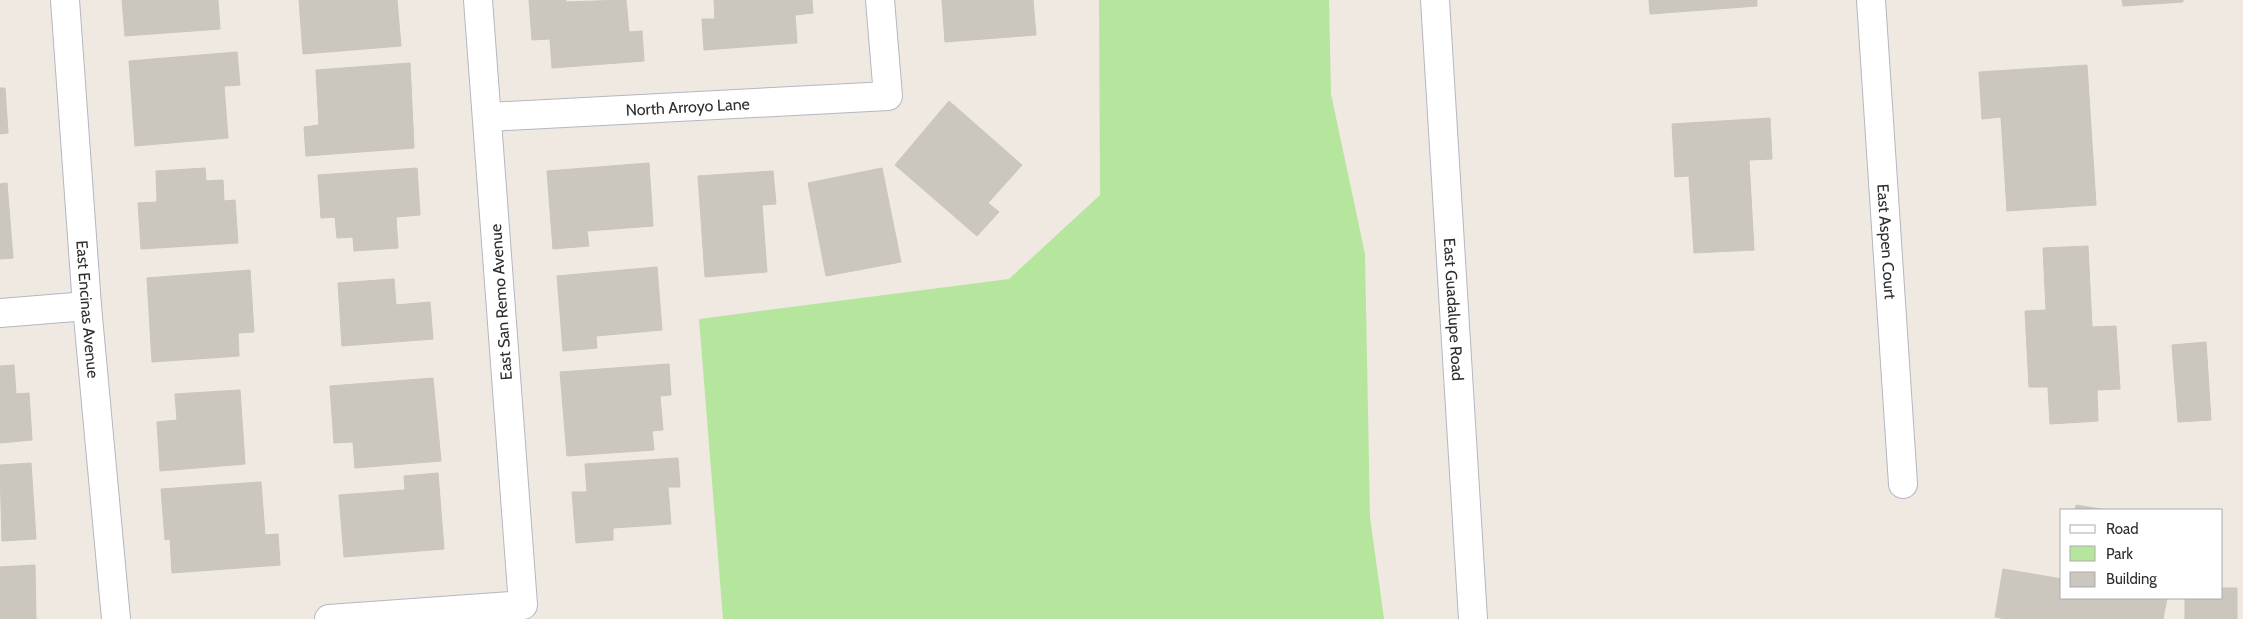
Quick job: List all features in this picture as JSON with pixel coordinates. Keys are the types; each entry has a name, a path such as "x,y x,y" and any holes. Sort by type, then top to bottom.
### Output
{"street":[{"name":"East Encinas Avenue","path":"65,0 87,306 116,619"},
{"name":"East San Remo Avenue","path":"329,619 523,605 478,0"},
{"name":"North Arroyo Lane","path":"488,116 888,96 880,0"},
{"name":"East Guadalupe Road","path":"1435,0 1473,619"},
{"name":"East Aspen Court","path":"1871,0 1903,484"},
{"path":"0,314 87,306"}],"green space":[{"path":"1099,0 1329,0 1331,94 1365,254 1370,517 1384,619 723,619 699,319 1009,279 1100,195"}],"building":[{"path":"122,0 218,0 220,29 125,36"},
{"path":"299,0 397,0 401,46 303,54"},
{"path":"529,0 566,0 566,2 626,0 629,32 642,31 644,61 552,68 550,39 532,40"},
{"path":"714,0 812,0 813,13 795,15 797,43 704,50 702,19 715,19"},
{"path":"942,0 1033,0 1036,35 945,42"},
{"path":"1649,0 1757,0 1757,6 1650,14"},
{"path":"2122,0 2183,0 2183,2 2123,6"},
{"path":"237,52 240,85 224,86 228,138 135,146 129,61"},
{"path":"410,63 414,148 306,156 304,127 319,125 316,70"},
{"path":"2087,65 2096,205 2007,211 2001,117 1982,119 1979,72"},
{"path":"0,88 5,88 8,133 0,134"},
{"path":"949,101 1022,165 988,203 999,212 977,236 895,165"},
{"path":"1770,118 1772,159 1749,160 1754,250 1694,253 1689,176 1675,177 1672,124"},
{"path":"649,163 653,226 587,231 589,246 553,249 547,171"},
{"path":"205,168 206,181 223,180 224,201 235,200 238,243 141,249 138,203 157,202 156,171"},
{"path":"417,168 420,215 396,217 398,248 354,251 353,237 337,238 335,217 321,218 318,175"},
{"path":"882,168 901,262 826,276 808,183"},
{"path":"773,171 776,204 762,205 767,272 705,277 698,176"},
{"path":"7,183 13,258 0,259 0,184"},
{"path":"2088,246 2092,327 2116,326 2120,389 2097,390 2098,421 2050,424 2048,387 2029,387 2025,311 2046,310 2043,248"},
{"path":"657,267 662,330 596,336 597,348 563,351 557,276"},
{"path":"250,270 254,332 238,333 239,356 152,362 147,278"},
{"path":"394,279 396,305 430,302 433,339 342,346 338,283"},
{"path":"2206,342 2211,420 2178,422 2172,345"},
{"path":"669,364 671,395 660,396 663,430 652,431 654,450 567,456 560,372"},
{"path":"14,365 16,394 29,393 32,440 0,443 0,366"},
{"path":"433,378 441,461 355,468 353,442 334,443 330,386"},
{"path":"240,390 245,464 160,471 157,422 177,420 175,394"},
{"path":"678,458 680,487 668,487 671,524 613,528 613,540 576,543 572,492 587,492 585,464"},
{"path":"31,463 36,539 2,541 0,465"},
{"path":"438,473 444,549 344,557 339,495 405,490 404,476"},
{"path":"261,482 265,535 278,534 280,565 172,573 170,539 165,540 161,489"},
{"path":"2076,505 2101,509 2075,509"},
{"path":"35,565 36,619 0,619 0,567"},
{"path":"2003,569 2060,579 2060,599 2167,599 2163,619 2006,619 1995,617"},
{"path":"2223,588 2237,588 2237,619 2185,619 2185,599 2223,599"}]}
